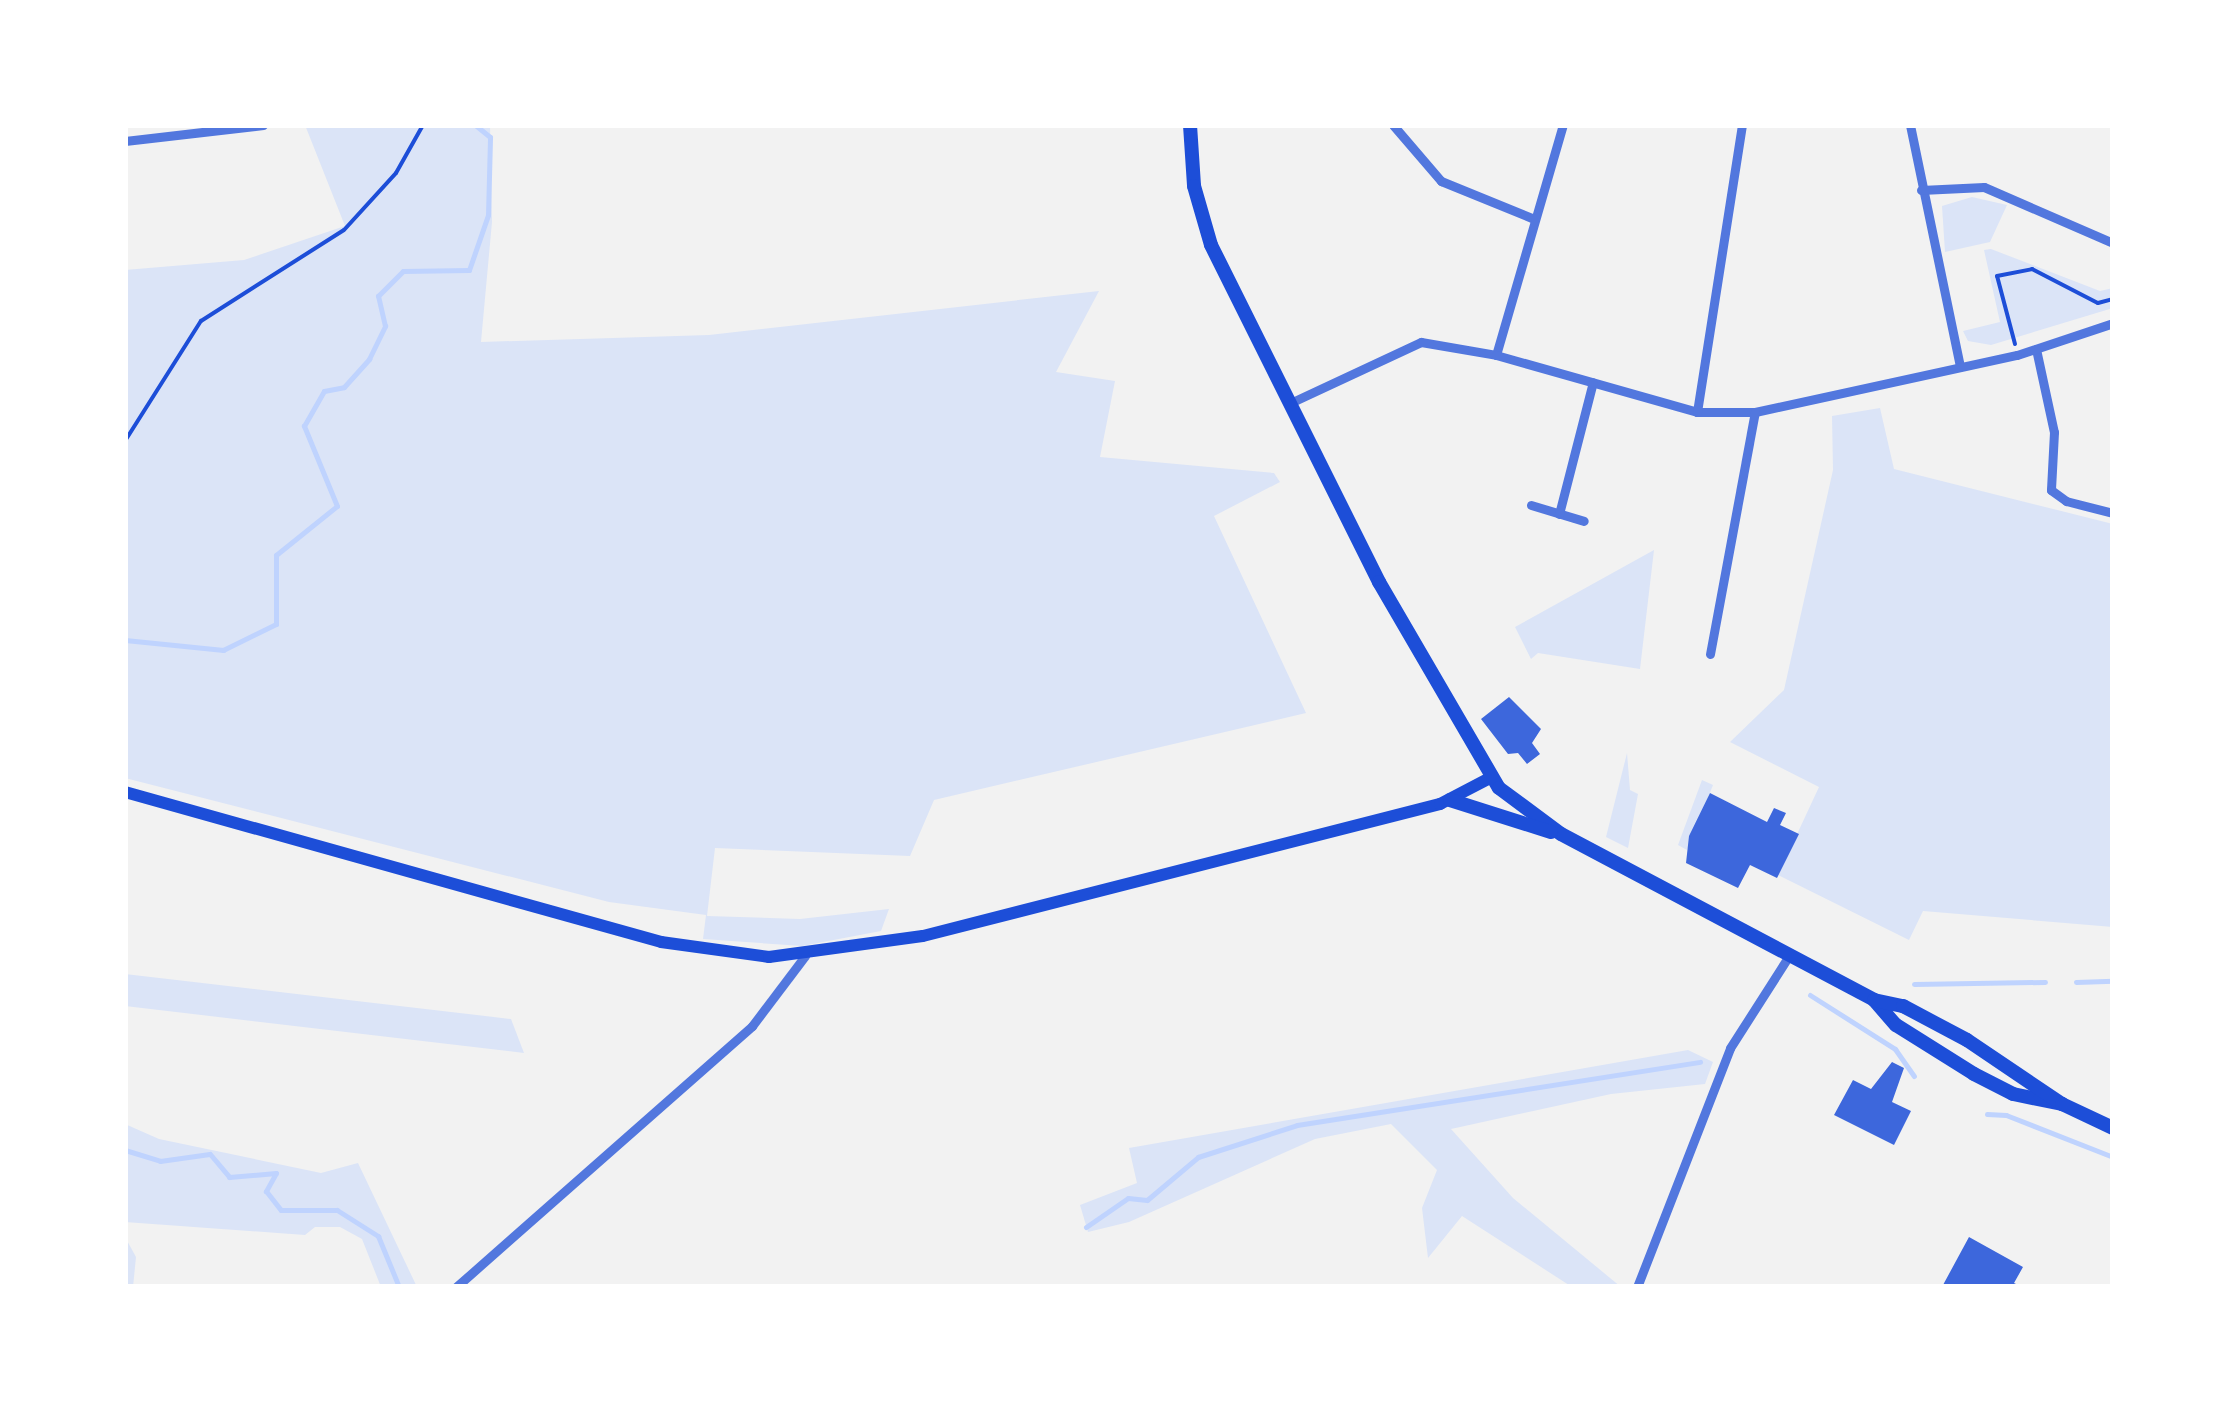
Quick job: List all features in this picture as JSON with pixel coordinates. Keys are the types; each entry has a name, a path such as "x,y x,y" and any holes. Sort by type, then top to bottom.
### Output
{"main road":[{"path":"1190,125 1194,186 1212,245 1288,404 1490,778 1561,834"},
{"path":"125,792 661,942 805,956 898,942 1450,800 1490,778"},
{"path":"1450,800 1561,834 1791,951 1874,1000 1896,1025 1974,1074 2014,1094 2062,1104"},
{"path":"1874,1000 1903,1006 1967,1040 2062,1104 2113,1128"}],"street":[{"path":"125,140 264,125"},
{"path":"1393,125 1440,182 1534,219"},
{"path":"1496,355 1563,125"},
{"path":"1697,412 1742,125"},
{"path":"1910,125 1960,367"},
{"path":"1921,190 1984,187 2113,243"},
{"path":"1288,404 1421,342 1496,355 1697,412 1755,412 2017,355 2113,323"},
{"path":"2036,349 2054,432 2052,490 2066,502 2113,513"},
{"path":"1559,514 1593,382"},
{"path":"1710,654 1755,412"},
{"path":"1530,506 1584,521"},
{"path":"1637,1287 1730,1048 1791,951"},
{"path":"456,1287 752,1026 805,956"}],"path":[{"path":"125,440 200,320 344,230 396,172 423,125"},
{"path":"2017,355 1998,276 2032,270 2098,303 2113,299"}],"shaded area":[{"path":"305,125 490,125 492,222 481,342 709,335 1099,291 1056,372 1115,381 1100,457 1274,473 1280,482 1214,516 1306,713 934,800 910,856 715,848 707,916 800,919 889,909 881,931 802,946 703,939 706,915 609,902 125,778 125,270 244,260 345,226"},
{"path":"1972,197 2007,205 1990,242 1945,252 1942,206"},
{"path":"1991,249 2100,291 2113,288 2113,308 1991,345 1968,341 1963,331 2000,322 1984,250"},
{"path":"1880,408 1894,469 2113,524 2113,927 1923,911 1909,940 1778,875 1819,787 1730,742 1784,690 1833,470 1832,416"},
{"path":"1654,550 1640,669 1538,653 1531,659 1515,627"},
{"path":"1627,753 1630,790 1638,794 1628,848 1606,837"},
{"path":"1702,780 1713,785 1687,850 1678,845"},
{"path":"125,974 511,1019 524,1053 125,1006"},
{"path":"1688,1050 1713,1062 1705,1084 1611,1094 1451,1129 1513,1198 1621,1287 1572,1287 1462,1216 1428,1258 1422,1208 1437,1170 1391,1124 1315,1139 1129,1222 1088,1232 1080,1205 1137,1183 1129,1148"},
{"path":"125,1124 159,1139 321,1173 358,1163 417,1287 381,1287 362,1239 340,1227 315,1227 305,1235 125,1222"},
{"path":"125,1237 136,1257 133,1287 125,1287"}],"building":[{"path":"1509,697 1541,729 1532,743 1540,754 1527,764 1518,753 1508,754 1481,719"},
{"path":"1710,793 1767,822 1774,808 1786,813 1780,825 1799,834 1777,878 1750,865 1738,888 1686,863 1689,836"},
{"path":"1892,1062 1904,1068 1892,1102 1911,1111 1894,1145 1834,1115 1853,1080 1871,1089"},
{"path":"1969,1237 2023,1267 2014,1283 2022,1287 1943,1285"}],"waterway":[{"path":"125,640 223,650 276,624 276,555 337,506 304,426 324,391 344,387 369,359 385,326 378,296 403,271 469,270 488,215 490,137 475,125"},
{"path":"2076,982 2113,981"},
{"path":"1914,984 2045,982"},
{"path":"1810,995 1895,1049 1914,1076"},
{"path":"1086,1227 1128,1198 1147,1200 1198,1157 1297,1125 1700,1062"},
{"path":"1987,1114 2006,1115 2113,1157"},
{"path":"125,1150 160,1161 210,1154 229,1177 276,1173 266,1191 281,1210 337,1210 378,1236 399,1287"}]}
